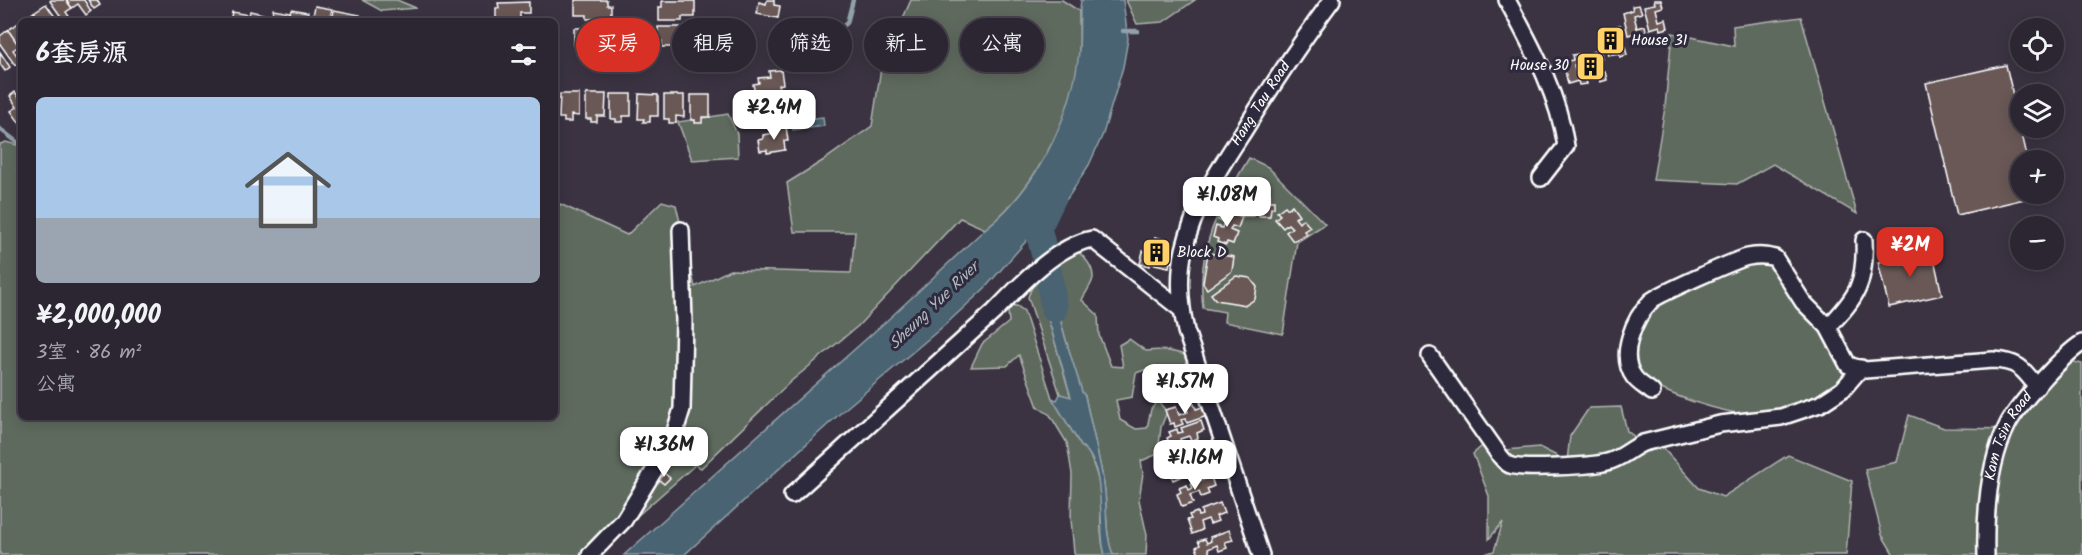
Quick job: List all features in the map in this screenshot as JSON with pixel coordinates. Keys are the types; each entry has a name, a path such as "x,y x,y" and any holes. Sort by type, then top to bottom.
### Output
{"street":[{"name":"Hang Tau Road","path":"1261,555 1191,348 1182,310 1180,274 1192,223 1210,183 1304,38 1332,0"},
{"path":"1507,0 1552,89 1563,125 1566,146 1540,178"},
{"path":"590,555 624,520 672,441 682,409 684,321 681,230"},
{"path":"792,495 994,312 1017,287 1053,258 1080,242 1092,239 1182,310"},
{"path":"1828,327 1848,306 1859,287 1865,264 1863,240"},
{"path":"1652,392 1634,379 1628,364 1629,342 1638,321 1652,300 1746,257 1764,255 1775,258 1803,302 1828,327 1848,364 1865,370 2010,360 2024,370 2037,387"},
{"name":"Kam Tsin Road","path":"1986,555 1985,531 1993,466 2008,424 2037,387 2073,348 2082,343"},
{"path":"1430,356 1500,456 1509,465 1522,466 1581,466 1607,462 1623,456 1643,442 1720,424 1781,417 1820,404 1843,389 1861,368"}],"green space":[{"path":"362,0 397,0 416,8 382,11"},
{"path":"911,0 1062,0 1079,11 1079,57 1075,80 1059,128 1034,174 1003,213 985,229 960,218 858,326 790,382 701,468 690,462 694,466 637,516 632,513 671,449 685,459 689,437 669,433 622,519 587,555 0,555 0,144 6,142 18,145 18,420 558,420 558,208 560,204 627,235 662,201 676,205 695,287 730,270 851,273 855,232 794,232 787,183 872,126 880,72 948,72 948,18 903,18"},
{"path":"1126,0 1195,0 1163,22 1137,24"},
{"path":"1801,17 1857,214 1773,164 1737,184 1653,180 1665,107 1672,33 1734,46 1733,26"},
{"path":"728,114 737,134 738,157 692,160 678,122"},
{"path":"1249,158 1268,167 1325,224 1297,242 1283,334 1224,322 1225,312 1203,308 1203,266 1212,229 1219,211"},
{"path":"1064,240 1083,256 1092,272 1092,281 1082,300 1098,315 1099,335 1111,366 1123,367 1119,345 1129,339 1146,351 1169,351 1191,357 1183,376 1156,380 1147,369 1136,373 1132,397 1116,400 1120,420 1136,429 1147,428 1151,409 1158,401 1167,412 1161,427 1158,454 1141,461 1143,473 1139,500 1147,535 1146,555 1113,555 1110,546 1104,485 1085,396 1060,319 1054,281 1056,244"},
{"path":"1764,262 1771,264 1837,355 1843,378 1838,384 1790,407 1757,415 1730,412 1694,402 1659,388 1639,372 1635,359 1637,341 1646,320 1657,306 1665,300 1748,264"},
{"path":"1042,277 1046,311 1071,398 1060,394 1028,297 1034,282"},
{"path":"1011,306 1017,306 1024,311 1052,398 1081,446 1088,450 1101,497 1101,533 1105,555 1075,555 1074,553 1071,519 1072,474 1067,443 1050,415 1038,407 1019,355 1007,366 971,367 982,344 1009,322 1008,311"},
{"path":"2063,359 2082,364 2082,555 1894,555 1882,535 1865,469 1897,462 1909,415 1944,428 2014,429"},
{"path":"1621,407 1627,431 1643,443 1661,446 1699,488 1723,497 1788,455 1852,481 1846,555 1482,555 1494,551 1503,522 1489,539 1489,496 1473,454 1489,440 1507,450 1539,447 1567,461 1570,436 1589,408"}],"water":[{"name":"Sheung Yue River","path":"1081,0 1123,0 1128,39 1123,67 1103,134 1089,165 1053,216 1028,239 985,288 946,324 845,409 684,555 624,555 893,315 1003,213 1019,195 1047,153 1067,107 1078,60"},
{"path":"823,117 824,126 793,130 792,121"},
{"path":"1055,271 1060,317 1085,396 1100,463 1108,538 1113,555 1105,555 1103,546 1100,492 1094,464 1052,398 1057,400 1060,394 1071,397 1046,311 1042,277"}],"building":[{"path":"66,0 72,8 66,12 70,18 62,18 50,1"},
{"path":"66,0 84,0 91,11 86,15 78,4 72,8"},
{"path":"88,0 97,0 100,5 94,9"},
{"path":"575,0 607,0 607,5 611,5 611,18 587,18 587,15 575,15"},
{"path":"767,0 774,0 774,5 780,6 778,18 757,14 759,2 766,4"},
{"path":"1654,0 1661,0 1663,7 1656,9 1659,21 1666,19 1668,28 1661,30 1660,26 1650,29 1644,6 1655,4"},
{"path":"662,1 695,1 695,17 660,21 659,7 662,7"},
{"path":"529,2 529,13 520,13 520,18 496,18 498,3"},
{"path":"46,4 56,18 39,18 34,12"},
{"path":"1639,5 1642,13 1634,15 1637,28 1645,26 1647,35 1639,36 1639,32 1628,35 1623,13 1633,10 1632,6"},
{"path":"315,6 332,9 330,18 313,18"},
{"path":"273,9 290,12 289,18 272,18"},
{"path":"291,9 308,12 307,18 289,18"},
{"path":"334,10 360,15 359,18 333,18"},
{"path":"250,11 267,15 266,18 249,18"},
{"path":"34,12 39,18 26,18"},
{"path":"232,12 249,15 248,18 231,18"},
{"path":"18,23 18,45 8,30"},
{"name":"House 31","path":"1620,25 1622,34 1614,36 1618,48 1625,46 1627,55 1620,57 1619,53 1608,55 1603,33 1613,31 1612,27"},
{"path":"660,27 672,27 672,47 662,47 662,41 660,41"},
{"path":"574,28 576,28 576,45 574,45"},
{"path":"8,30 18,45 13,50 18,57 18,63 15,65 0,44 0,36"},
{"name":"House 30","path":"1600,50 1602,59 1595,61 1598,73 1605,71 1607,80 1600,82 1599,78 1589,80 1583,59 1593,56 1592,52"},
{"path":"0,52 10,67 5,71 0,64"},
{"path":"1579,54 1581,63 1574,65 1577,77 1585,75 1587,84 1579,85 1578,81 1568,84 1563,62 1573,60 1572,55"},
{"path":"2006,65 2010,84 2010,138 2023,138 2026,150 2010,150 2010,202 1957,215 1926,83"},
{"path":"769,72 781,72 783,84 779,85 781,94 762,97 762,93 755,94 753,84 759,83 758,78 770,77"},
{"path":"15,92 18,96 18,121 11,111 17,107 10,96"},
{"path":"560,94 579,94 579,116 571,115 571,122 564,122 564,118 559,118"},
{"path":"586,94 606,94 605,116 597,116 597,122 586,119"},
{"path":"611,94 631,94 631,116 623,116 623,122 611,119"},
{"path":"639,94 658,95 658,116 650,116 650,122 638,119"},
{"path":"664,95 684,95 684,117 676,116 676,123 669,123 669,119 664,119"},
{"path":"691,95 710,95 710,117 702,117 702,123 695,123 695,120 691,120"},
{"path":"785,97 787,112 783,112 784,121 766,124 765,121 758,122 757,111 762,110 761,106 774,104 773,99"},
{"path":"786,126 788,141 784,141 785,150 767,153 767,150 760,151 758,140 763,139 763,135 775,133 774,128"},
{"path":"1242,194 1254,194 1254,200 1260,200 1260,194 1270,195 1270,201 1274,201 1274,208 1271,208 1270,216 1259,216 1259,209 1254,209 1254,216 1242,216 1242,210 1238,210 1238,200 1242,200"},
{"path":"1292,205 1299,215 1295,218 1299,223 1303,219 1310,227 1304,231 1307,234 1293,241 1286,232 1292,228 1288,224 1283,228 1275,219 1280,215 1277,212 1285,206 1288,209"},
{"path":"1229,209 1242,217 1238,228 1232,226 1230,230 1237,233 1233,244 1227,242 1226,245 1217,242 1218,239 1213,237 1216,226 1222,228 1224,222 1218,220 1222,211 1228,213"},
{"name":"Block D","path":"1155,237 1167,240 1166,244 1171,245 1168,257 1171,257 1169,267 1150,263 1150,266 1140,264 1143,251 1147,252 1150,241 1154,242"},
{"path":"1932,250 1942,295 1889,307 1878,262"},
{"path":"1208,253 1234,257 1232,271 1207,289 1203,283"},
{"path":"1236,276 1250,278 1257,287 1255,299 1246,305 1216,300 1211,294"},
{"path":"1194,404 1196,409 1203,407 1207,416 1187,423 1186,419 1181,420 1183,424 1175,427 1174,423 1170,424 1165,410 1176,407 1179,415 1188,412 1186,406"},
{"path":"1201,421 1204,430 1197,433 1198,438 1191,441 1189,436 1180,439 1183,447 1172,451 1167,438 1171,436 1169,432 1177,429 1178,433 1183,432 1181,428"},
{"path":"1201,450 1205,459 1198,462 1199,467 1191,470 1190,465 1180,468 1183,476 1173,480 1168,466 1172,465 1170,461 1178,458 1179,462 1183,461 1182,457"},
{"path":"664,473 670,478 664,484 658,479"},
{"path":"1211,477 1214,486 1207,489 1209,494 1201,497 1199,492 1190,495 1193,503 1182,507 1177,494 1181,492 1179,488 1187,485 1189,490 1193,488 1191,484"},
{"path":"1220,503 1224,513 1216,516 1218,521 1210,524 1208,519 1200,522 1202,530 1192,534 1187,520 1191,519 1189,515 1197,512 1198,516 1202,515 1201,510"},
{"path":"1229,530 1233,540 1225,542 1227,548 1219,551 1217,545 1208,549 1211,555 1199,555 1196,547 1200,545 1198,541 1205,539 1207,543 1211,541 1210,537"}],"waterway":[{"path":"848,18 853,0"},
{"path":"1123,31 1138,31"},
{"path":"0,129 18,143"},
{"path":"1053,197 1038,228 1048,268 1054,309"}],"place":[{"name":"House 31","path":"1610,41"},
{"name":"House 30","path":"1590,66"},
{"name":"Block D","path":"1156,253"}]}
